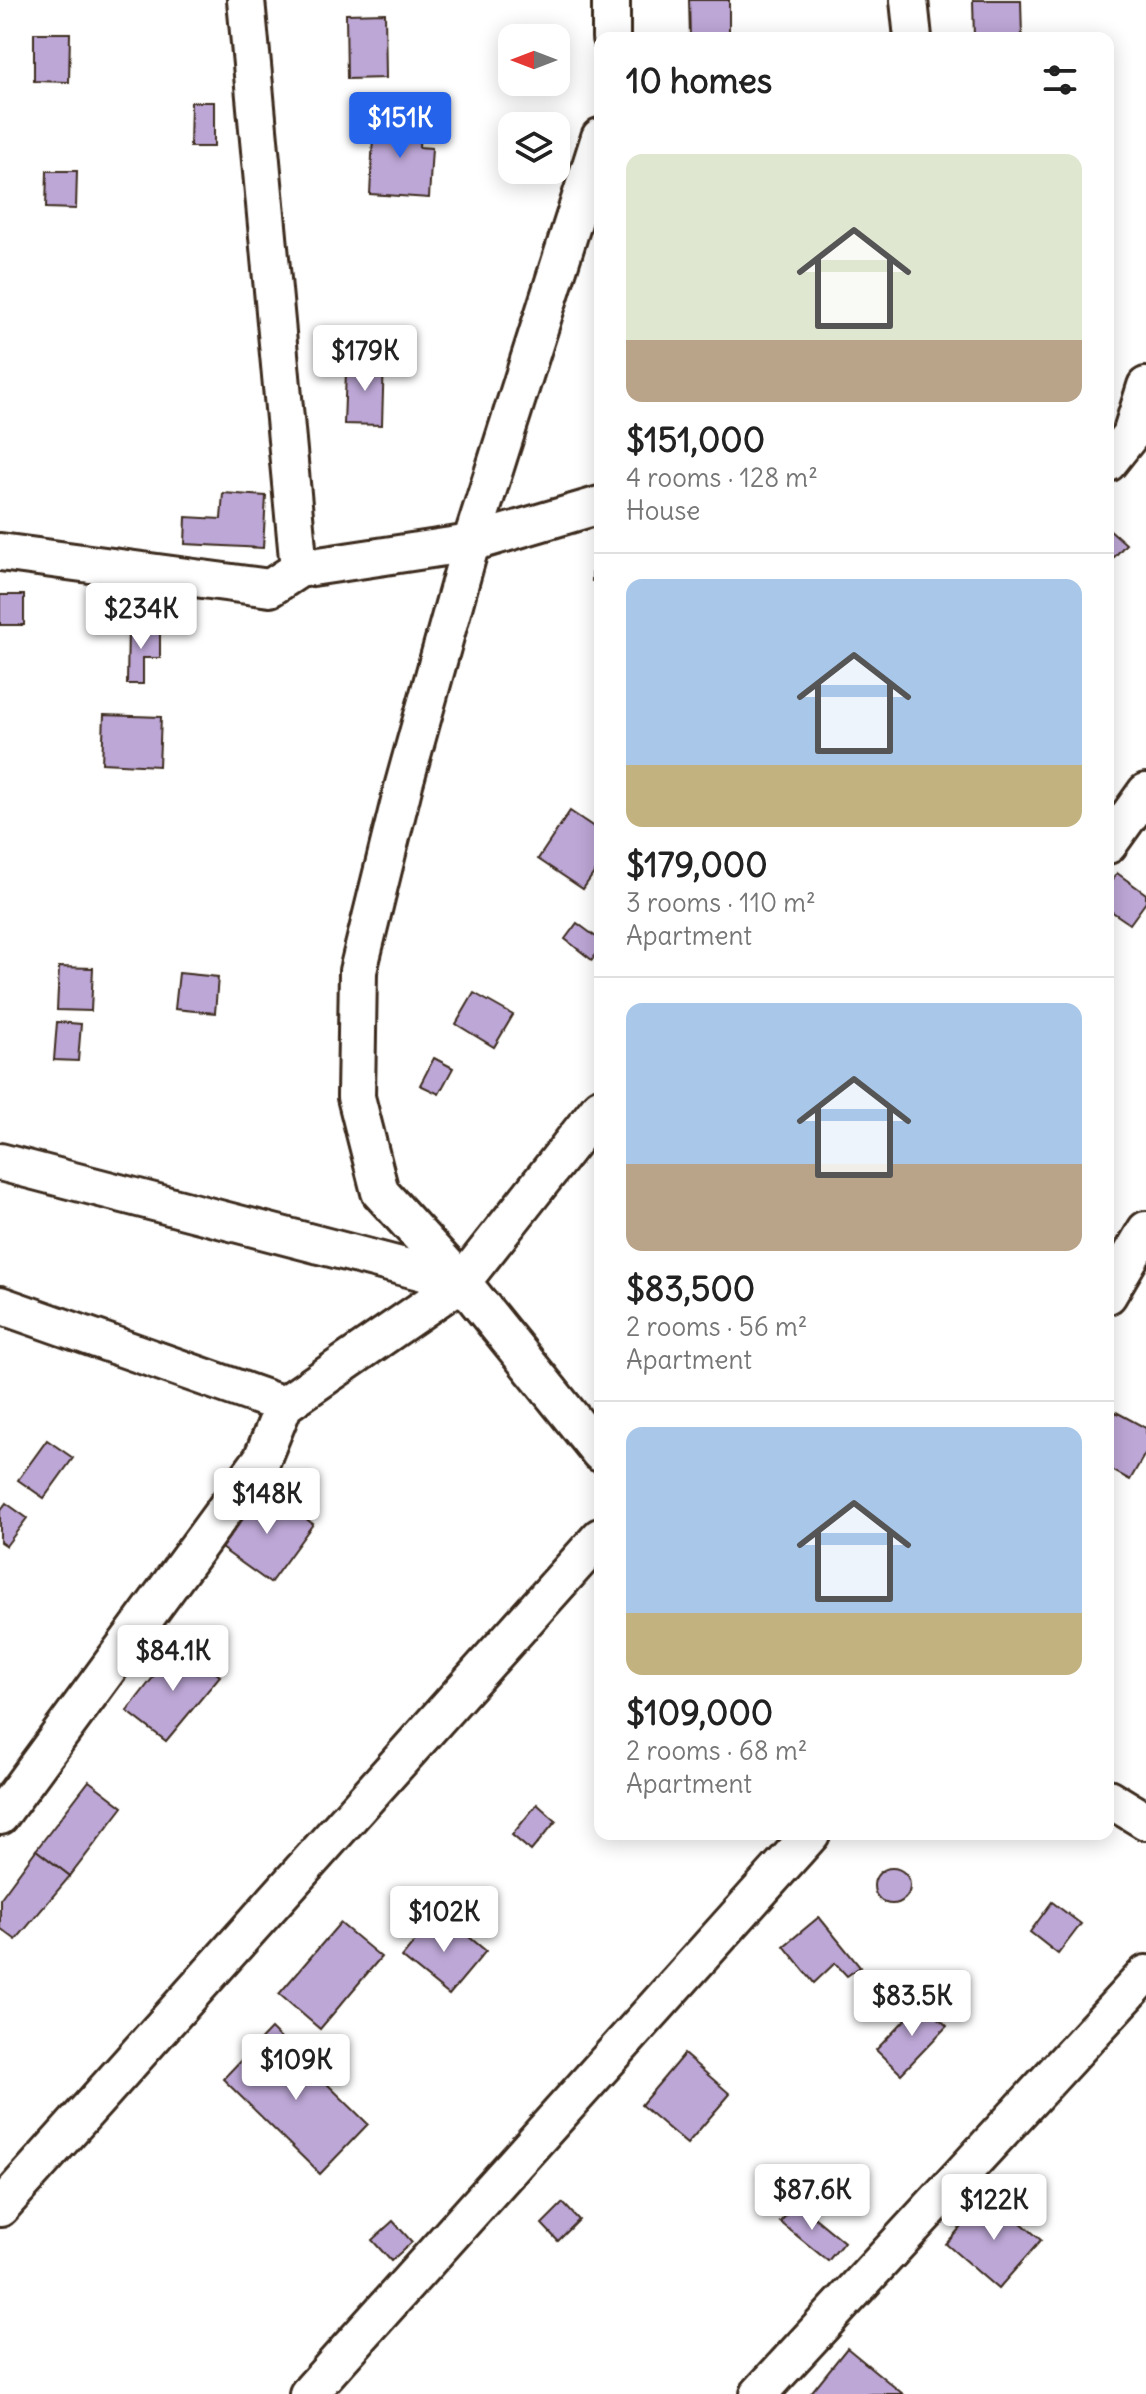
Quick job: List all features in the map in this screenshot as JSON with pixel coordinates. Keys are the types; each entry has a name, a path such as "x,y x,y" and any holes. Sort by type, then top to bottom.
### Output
{"street":[{"path":"246,0 299,569"},
{"path":"611,0 611,32"},
{"path":"909,0 912,32"},
{"path":"594,156 471,543 404,784 358,971 356,1097 380,1192 462,1282 594,1446"},
{"path":"1114,454 1128,433 1146,386"},
{"path":"0,552 270,588 299,569 471,543 594,507"},
{"path":"1114,837 1146,792"},
{"path":"0,1816 262,1459 284,1405 462,1282 594,1115"},
{"path":"0,1162 462,1282"},
{"path":"1114,1285 1146,1230"},
{"path":"0,1305 284,1405"},
{"path":"0,2208 594,1544"},
{"path":"1114,1802 1146,1821"},
{"path":"308,2394 806,1840"},
{"path":"759,2394 1146,1974"}],"building":[{"path":"689,0 729,0 729,32 690,32"},
{"path":"973,0 1021,0 1022,32 974,32"},
{"path":"385,13 386,78 347,79 346,14"},
{"path":"34,33 70,33 69,82 34,81"},
{"path":"191,102 214,102 214,147 190,147"},
{"path":"374,118 421,121 419,147 432,148 429,198 370,194"},
{"path":"47,171 77,171 76,209 46,208"},
{"path":"358,357 384,358 382,425 344,424 346,371 358,371"},
{"path":"223,493 266,496 263,548 185,544 186,517 221,519"},
{"path":"1114,533 1126,544 1114,557"},
{"path":"593,551 594,551 594,581"},
{"path":"0,595 24,595 24,625 0,625"},
{"path":"128,627 160,628 160,658 143,658 143,684 127,684"},
{"path":"104,715 161,717 159,766 102,763"},
{"path":"570,811 594,827 594,873 583,889 538,859"},
{"path":"1117,873 1146,894 1146,902 1130,924 1114,913 1114,877"},
{"path":"577,923 594,936 594,957 592,960 565,939"},
{"path":"59,967 93,968 91,1011 57,1010"},
{"path":"179,973 218,977 215,1013 175,1009"},
{"path":"474,993 513,1015 494,1047 456,1024"},
{"path":"57,1022 81,1024 78,1061 54,1060"},
{"path":"434,1058 453,1068 439,1094 420,1085"},
{"path":"1116,1412 1146,1428 1146,1452 1130,1480 1114,1471"},
{"path":"47,1440 73,1458 44,1498 18,1480"},
{"path":"264,1488 313,1524 270,1583 221,1548"},
{"path":"6,1503 27,1518 6,1546 0,1542 0,1511"},
{"path":"179,1644 220,1676 166,1741 127,1711"},
{"path":"89,1781 123,1807 70,1876 36,1850"},
{"path":"537,1804 556,1821 531,1851 512,1835"},
{"path":"36,1850 70,1876 16,1940 0,1928 0,1899"},
{"path":"892,1868 905,1873 910,1886 905,1899 892,1904 879,1899 874,1886 879,1873"},
{"path":"1052,1902 1081,1924 1058,1954 1030,1932"},
{"path":"439,1912 486,1951 449,1995 402,1957"},
{"path":"819,1917 860,1967 847,1976 835,1963 814,1983 784,1946"},
{"path":"340,1923 381,1957 320,2029 279,1994"},
{"path":"922,2002 947,2026 901,2074 876,2050"},
{"path":"271,2029 368,2124 320,2174 223,2079"},
{"path":"684,2054 730,2094 687,2144 641,2105"},
{"path":"989,2195 1041,2240 998,2289 946,2244"},
{"path":"563,2203 579,2220 558,2241 542,2224"},
{"path":"797,2203 844,2242 828,2261 780,2222"},
{"path":"393,2221 412,2242 391,2261 372,2240"},
{"path":"847,2348 903,2394 810,2394"}]}
